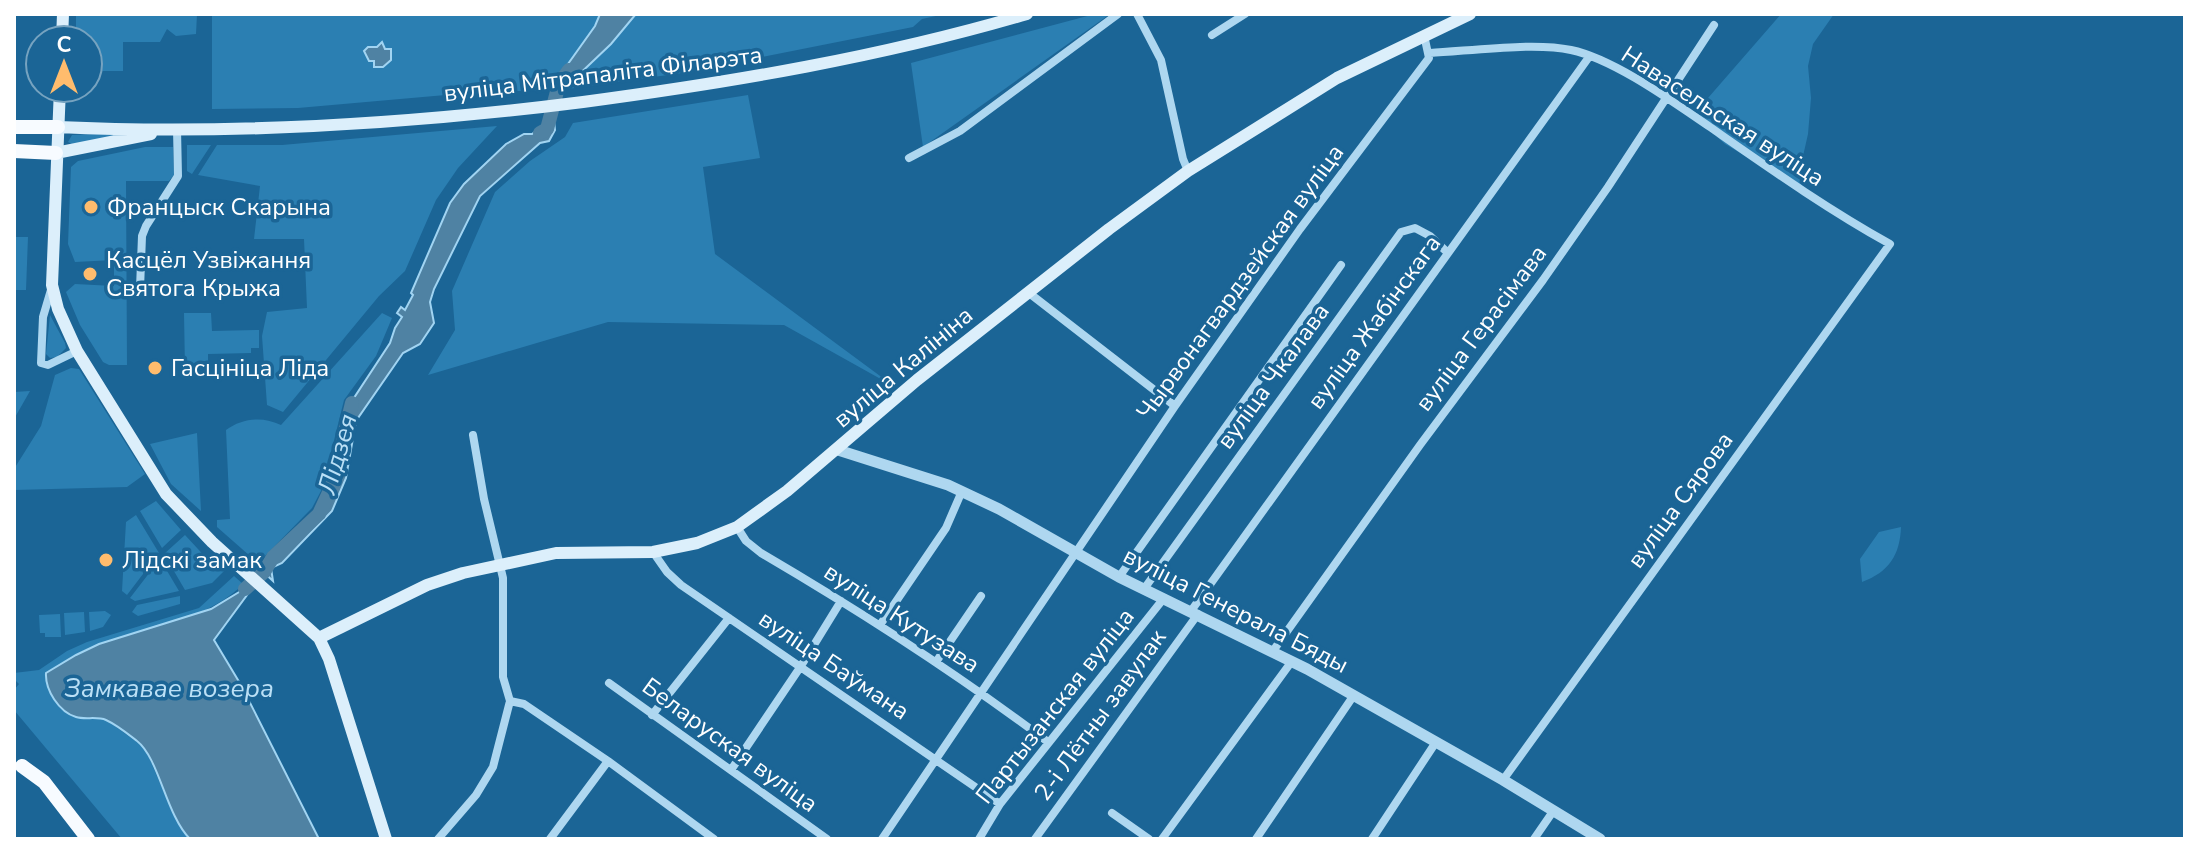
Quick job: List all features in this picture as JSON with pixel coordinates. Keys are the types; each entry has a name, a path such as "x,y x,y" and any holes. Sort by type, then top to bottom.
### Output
{"main road":[{"name":"вуліца Мітрапаліта Філарэта","path":"58,127 177,129 382,123 542,107 820,66 899,49 1027,14"},
{"name":"вуліца Калініна","path":"319,638 427,585 463,573 556,553 653,552 697,543 737,527 838,450 917,380 1188,171 1337,78 1470,14"},
{"path":"59,104 52,285 58,309 77,351 166,494 243,570 319,638 329,659 386,839"},
{"path":"14,127 58,127"},
{"name":"вуліца Мітрапаліта Філарэта","path":"56,153 177,129"},
{"path":"14,151 56,153"},
{"path":"17,765 44,782 88,839"}],"street":[{"path":"909,158 960,131 1118,14"},
{"path":"1137,14 1161,60 1188,171"},
{"path":"1212,35 1245,14"},
{"name":"вуліца Герасімава","path":"1273,651 1543,280 1668,99 1714,25"},
{"path":"1424,35 1430,53"},
{"name":"Навасельская вуліца","path":"1430,53 1545,48 1572,50 1589,57 1668,99 1836,214 1890,244"},
{"name":"Чырвонагвардзейская вуліца","path":"882,839 1175,406 1430,53"},
{"name":"вуліца Жабінскага","path":"1194,612 1589,57"},
{"path":"140,289 142,236 178,176 177,129"},
{"name":"вуліца Чкалава","path":"1144,589 1401,232 1415,228 1430,236 1448,253"},
{"name":"вуліца Сярова","path":"1503,780 1890,244"},
{"path":"1119,577 1341,265"},
{"path":"52,285 43,317 41,363 48,365 77,351"},
{"path":"1029,293 1175,406"},
{"path":"438,839 476,795 493,767 510,701 503,677 503,578 473,435"},
{"name":"вуліца Генерала Бяды","path":"838,450 962,491 1119,577 1292,661 1503,780 1600,839"},
{"path":"880,625 946,528 962,491"},
{"name":"вуліца Кутузава","path":"737,527 746,541 761,553 880,625 983,693 1048,742"},
{"name":"вуліца Баўмана","path":"653,552 681,585 1000,804"},
{"path":"936,662 981,596"},
{"name":"Партызанская вуліца","path":"979,839 1000,804 1164,598"},
{"path":"731,770 841,601"},
{"name":"2-і Лётны завулак","path":"1035,839 1194,612"},
{"path":"652,715 729,618"},
{"path":"1162,839 1292,661"},
{"name":"Беларуская вуліца","path":"609,683 827,839"},
{"path":"1256,839 1354,695"},
{"path":"510,701 524,704 714,839"},
{"path":"1372,839 1436,742"},
{"path":"550,839 608,761"},
{"path":"1534,839 1554,810"},
{"path":"1112,813 1149,839"}],"shaded area":[{"path":"76,14 197,14 196,34 176,36 167,29 160,42 123,42 123,71 104,71 104,24 76,24"},
{"path":"212,14 945,14 922,19 913,27 682,73 575,88 491,91 298,108 212,109"},
{"path":"1095,14 1110,14 923,147 911,63"},
{"path":"1781,14 1834,14 1813,44 1808,66 1811,98 1801,165 1803,190 1725,144 1698,120 1708,98"},
{"path":"748,95 760,158 703,167 715,254 895,387 784,325 608,322 428,375 455,330 452,291 495,192 530,161 565,137 573,123"},
{"path":"497,126 458,168 436,200 405,271 379,296 283,412 267,405 262,336 267,312 307,308 304,239 254,239 260,186 198,175 217,145 282,145"},
{"path":"142,132 72,144 68,142 72,135"},
{"path":"187,145 211,145 192,174 187,171"},
{"path":"145,147 173,147 174,175 169,181 126,181 127,365 109,365 103,362 80,325 66,292 75,284 114,286 114,260 75,262 68,244 71,167 78,161"},
{"path":"14,237 28,237 26,290 14,290"},
{"path":"184,313 211,313 212,331 259,330 259,348 251,348 251,353 208,354 208,369 185,370"},
{"path":"382,313 392,318 376,356 344,400 322,489 312,508 258,563 217,527 217,520 230,519 226,430 253,420 267,420 281,425"},
{"path":"50,315 66,348 57,357 50,358 46,354"},
{"path":"71,368 79,369 145,474 127,487 14,490 14,469 41,426 55,375"},
{"path":"30,391 14,419 14,392"},
{"path":"197,433 201,511 171,484 150,444"},
{"path":"156,501 181,530 162,548 140,511"},
{"path":"136,515 159,553 127,595 122,591 126,522"},
{"path":"1901,527 1898,546 1891,561 1886,568 1862,582 1860,559 1879,532"},
{"path":"185,535 210,562 225,570 212,583 185,590 164,554"},
{"path":"160,559 179,591 135,601 130,598"},
{"path":"234,576 243,584 217,604 186,618 83,651 53,672 60,708 76,717 105,719 145,748 171,809 190,839 122,839 14,710 14,690 19,684 14,679 14,673 39,670 87,642 199,608"},
{"path":"180,596 180,604 138,616 132,612 137,605"},
{"path":"105,611 111,615 103,627 90,631 89,612"},
{"path":"84,612 85,632 65,635 64,613"},
{"path":"60,614 61,637 45,637 45,633 40,633 39,615"}],"water":[{"path":"600,14 636,14 611,44 570,83 553,85 595,26"},
{"path":"382,42 385,49 391,49 391,60 383,67 374,67 374,61 369,61 364,51"},
{"path":"554,120 555,130 549,141 540,143 480,196 434,289 430,302 434,323 420,344 403,353 356,421 346,478 332,511 282,563 271,568 273,581 257,566 264,567 323,510 333,486 350,404 390,343 402,317 397,313 401,307 405,310 413,295 411,293 450,203 464,184 506,144 524,134 532,134 543,126 543,122"},
{"name":"Замкавае возера","path":"249,586 250,591 214,640 241,685 319,839 190,839 175,816 145,749 106,720 70,714 54,700 46,680 46,673 99,644 211,609"}],"waterway":[{"name":"Лідзея","path":"540,133 547,129 559,84 569,70"},
{"name":"Лідзея","path":"245,589 264,572 273,557 319,514 332,486 352,403"}],"place":[{"name":"Францыск Скарына","path":"91,207"},
{"name":"Касцёл Узвіжання Святога Крыжа","path":"90,274"},
{"name":"Гасцініца Ліда","path":"155,368"},
{"name":"Лідскі замак","path":"106,560"}]}
